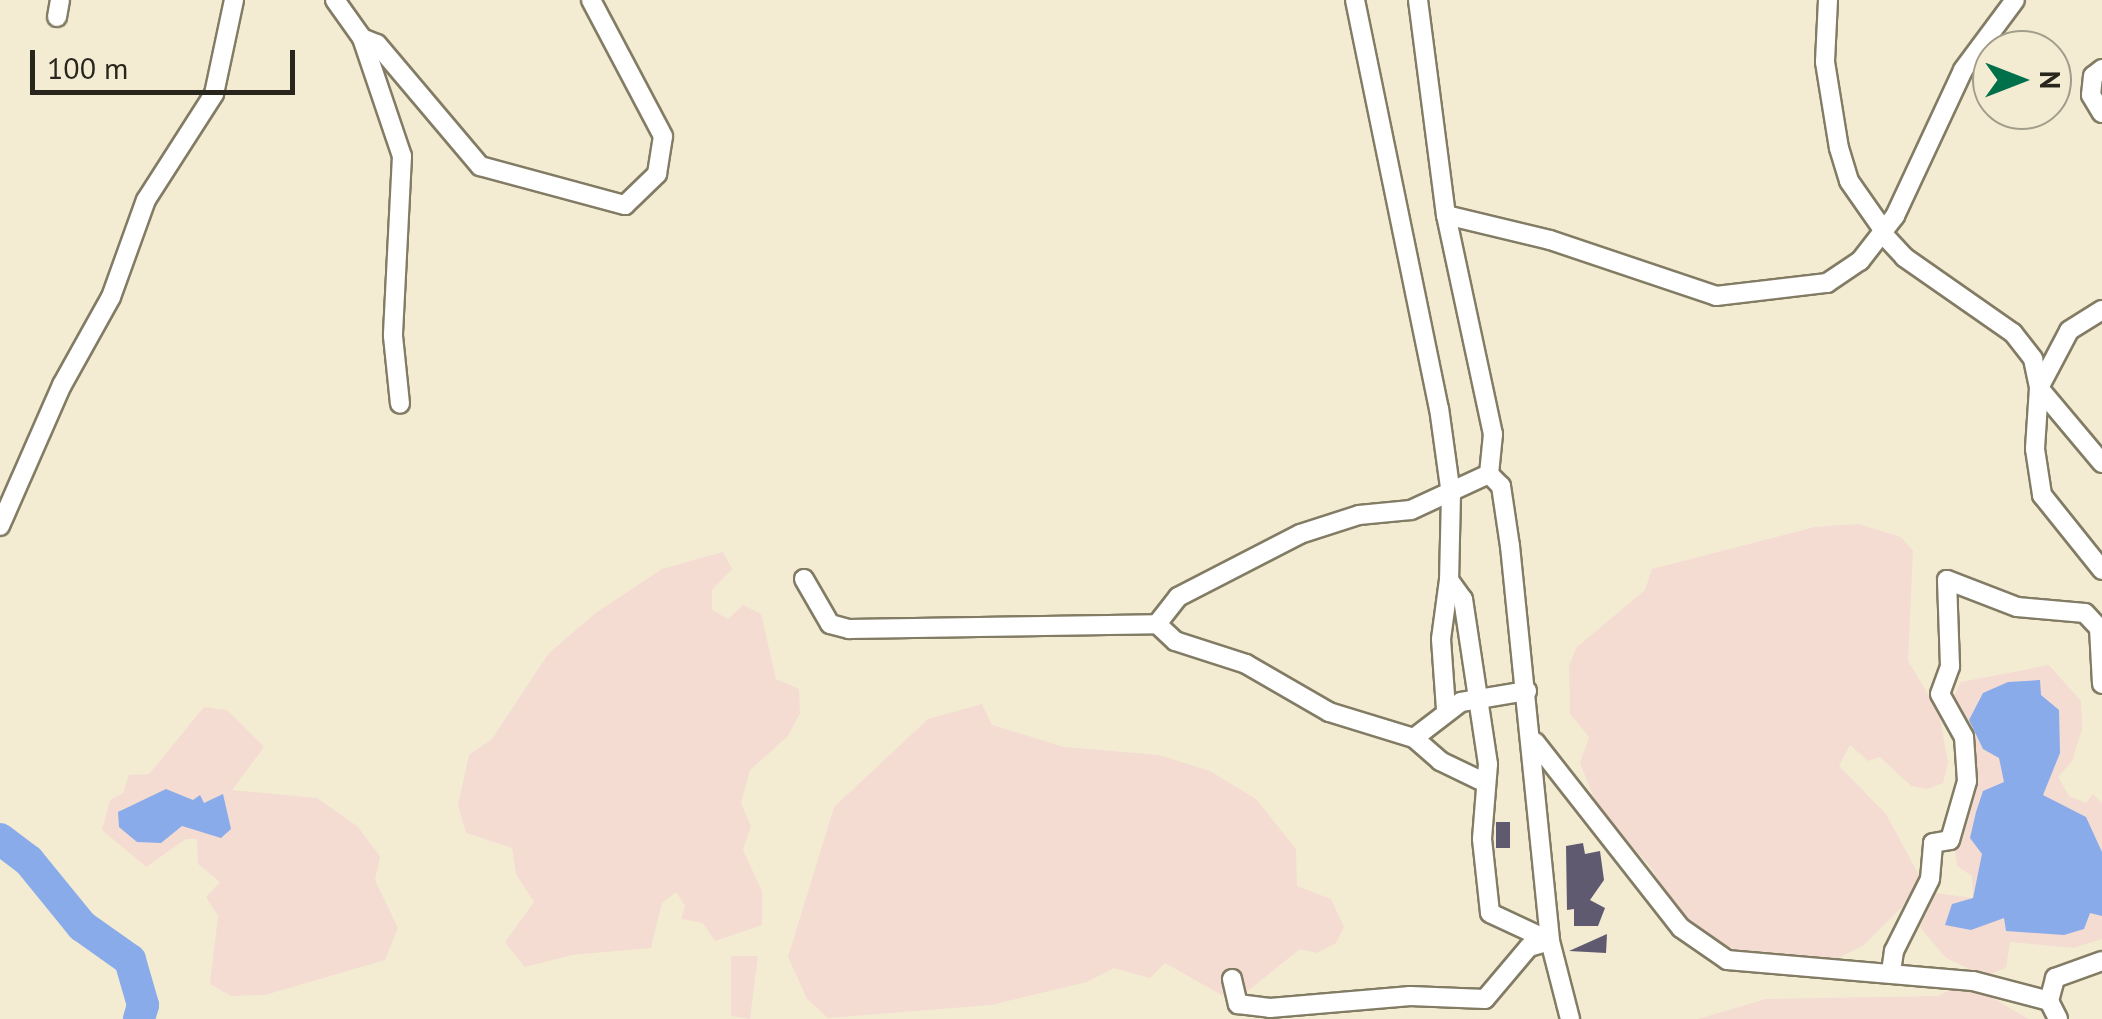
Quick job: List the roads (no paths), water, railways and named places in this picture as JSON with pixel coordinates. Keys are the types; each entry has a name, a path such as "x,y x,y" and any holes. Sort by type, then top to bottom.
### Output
{"street":[{"path":"0,526 62,385 111,298 146,200 204,116 223,66 234,0"},
{"path":"335,0 362,38 392,114 403,166 393,336 400,404"},
{"path":"362,38 377,44 480,166 625,204 657,174 662,136 591,0"},
{"path":"1354,0 1428,344 1450,494 1449,580 1441,640 1446,709"},
{"path":"1418,0 1446,215 1494,434 1490,474 1501,486 1533,739 1550,940 1570,1019"},
{"path":"1828,0 1824,62 1839,148 1849,181 1904,257 2012,333 2033,360 2039,388 2035,449 2042,495 2102,570"},
{"path":"1446,215 1550,240 1716,296 1827,283 1860,262 1883,232 1963,70 2016,0"},
{"path":"2102,69 2093,76 2090,95 2102,113"},
{"path":"2039,388 2069,331 2102,310"},
{"path":"2039,388 2102,463"},
{"path":"1157,624 1178,598 1300,534 1359,515 1410,510 1490,474"},
{"path":"804,579 830,624 848,629 1157,624 1175,641 1246,664 1328,712 1414,738 1440,761 1486,783"},
{"path":"1449,580 1463,599 1478,696 1486,783 1482,840 1490,913 1550,940"},
{"path":"1892,972 1894,951 1930,879 1933,843 1950,840 1967,781 1964,737 1940,694 1950,666 1948,580 2017,607 2085,613 2100,626 2102,684"},
{"path":"1414,738 1446,709 1478,696 1527,692"},
{"path":"1533,739 1681,928 1708,950 1746,966 1892,972 1972,981 2049,1001"},
{"path":"1232,979 1238,1004 1270,1008 1410,996 1485,999 1530,947 1550,940"},
{"path":"2058,1019 2049,1001 2055,978 2102,961"}],"water":[{"path":"2040,680 2041,695 2059,710 2060,753 2043,795 2086,817 2102,852 2102,916 2090,913 2084,929 2064,935 2006,931 2004,918 1971,930 1945,925 1952,904 1973,898 1982,854 1970,838 1983,791 2004,782 1999,758 1983,749 1969,720 1983,693 2008,682"},
{"path":"166,789 193,800 200,795 204,803 223,794 231,829 221,838 182,826 161,843 137,842 119,827 118,812"}],"waterway":[{"path":"0,839 29,861 82,926 130,960 143,1005 139,1019"}]}
